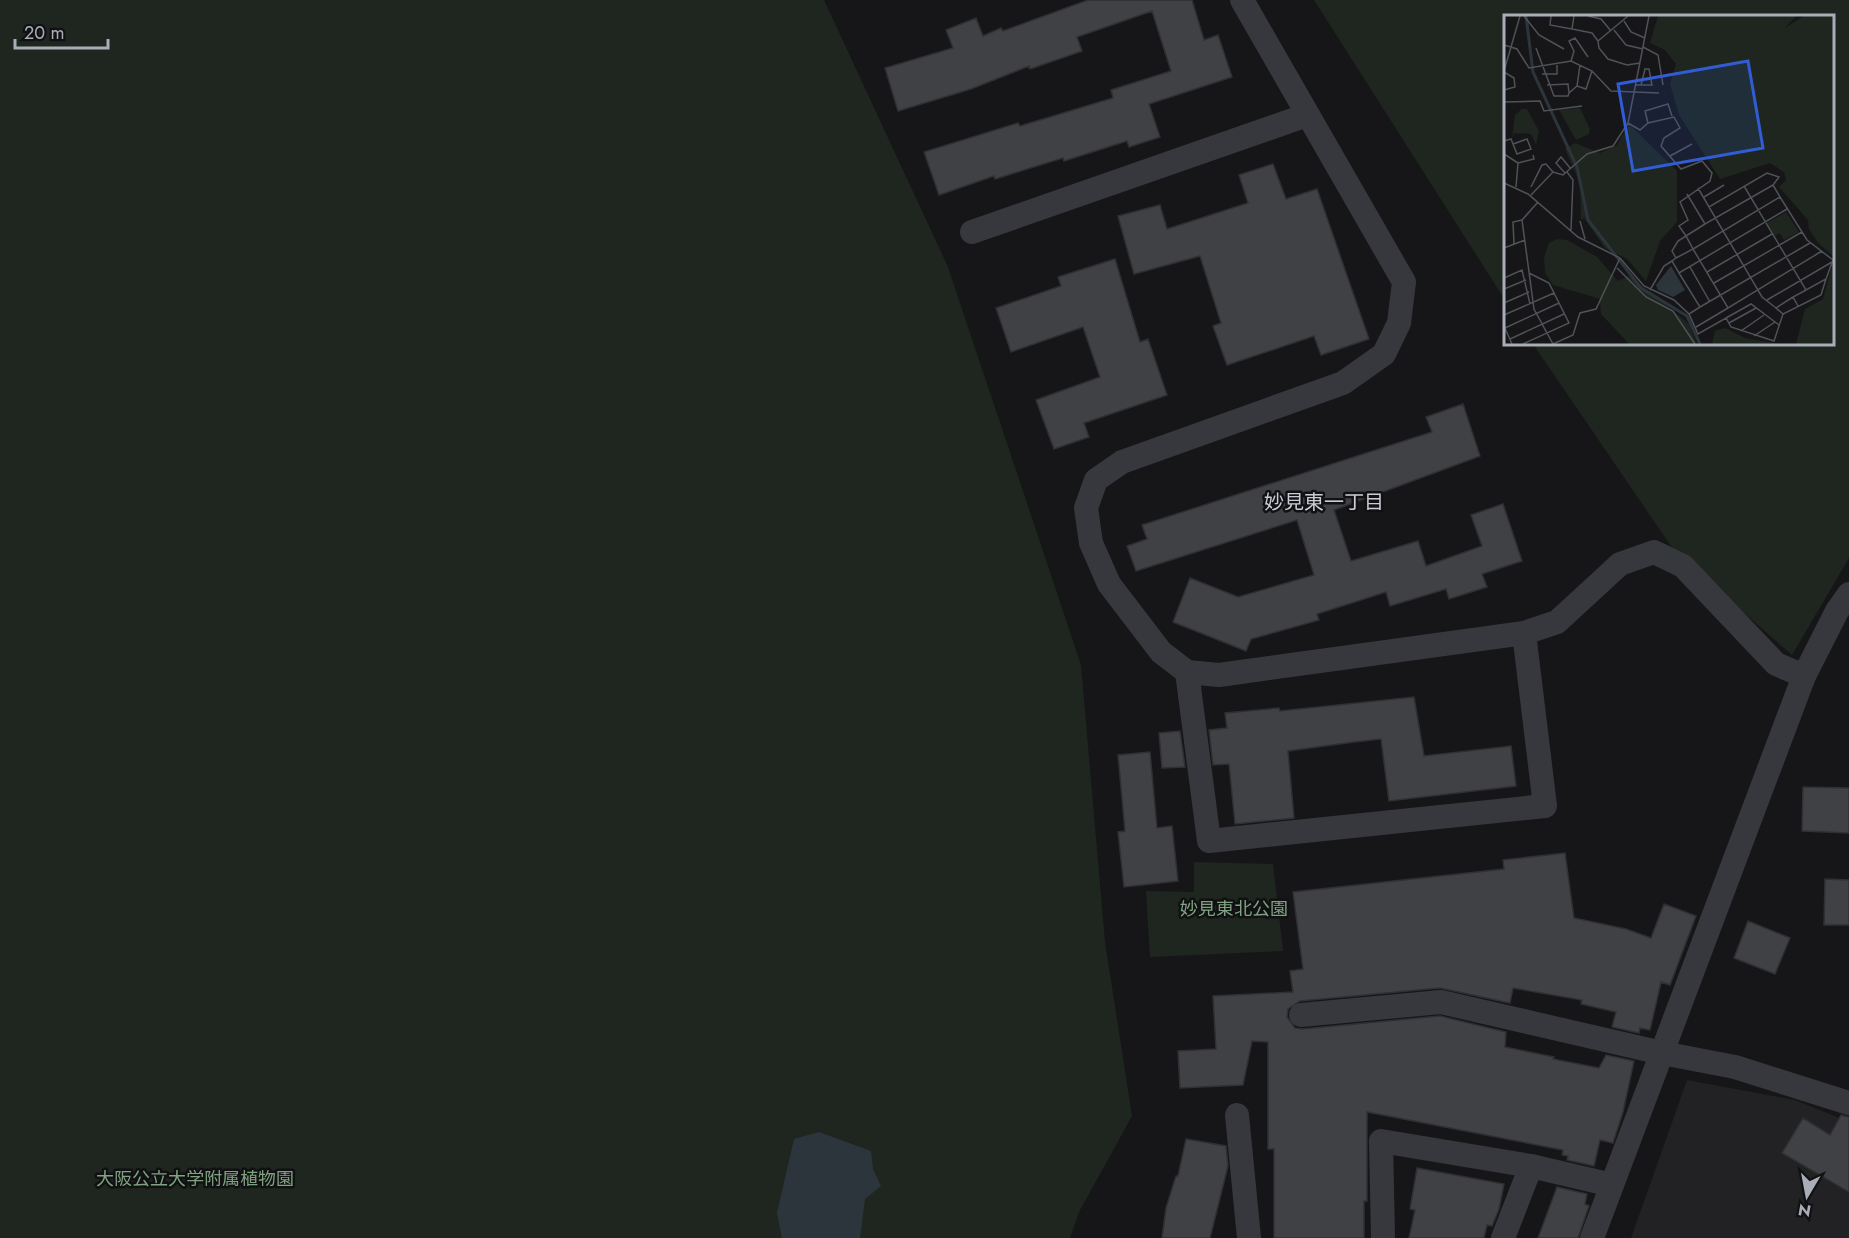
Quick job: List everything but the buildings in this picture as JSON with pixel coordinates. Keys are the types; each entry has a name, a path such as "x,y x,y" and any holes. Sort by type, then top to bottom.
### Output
{"street":[{"path":"1242,0 1404,282 1399,323 1384,354 1342,383 1122,462 1096,480 1086,508 1091,543 1109,584 1161,652 1187,672 1219,675 1524,633 1557,622 1620,564 1654,552 1683,566 1776,664 1804,676"},
{"path":"972,232 1307,115"},
{"path":"1592,1238 1804,676 1837,611 1849,594"},
{"path":"1187,672 1209,841 1545,807 1524,633"},
{"path":"1301,1015 1441,1002 1662,1053 1736,1067 1849,1103"},
{"path":"1237,1115 1249,1238"},
{"path":"1383,1238 1382,1141 1531,1166 1612,1185"},
{"path":"1503,1238 1531,1166"}],"shaded area":[{"path":"1687,1080 1795,1100 1849,1122 1849,1238 1631,1238"},
{"path":"819,1132 871,1151 873,1169 881,1186 865,1199 860,1238 782,1238 777,1213 794,1139"}],"green space":[{"name":"大阪公立大学附属植物園","path":"0,0 824,0 948,267 1081,665 1105,942 1132,1116 1079,1212 1070,1238 0,1238"},
{"path":"1314,0 1849,0 1849,558 1792,655 1675,552 1534,345 1834,345 1834,15 1504,15 1504,298"},
{"name":"妙見東北公園","path":"1194,862 1273,864 1283,951 1150,957 1146,891 1194,892"}],"district":[{"name":"妙見東一丁目","path":"1324,502"}]}
